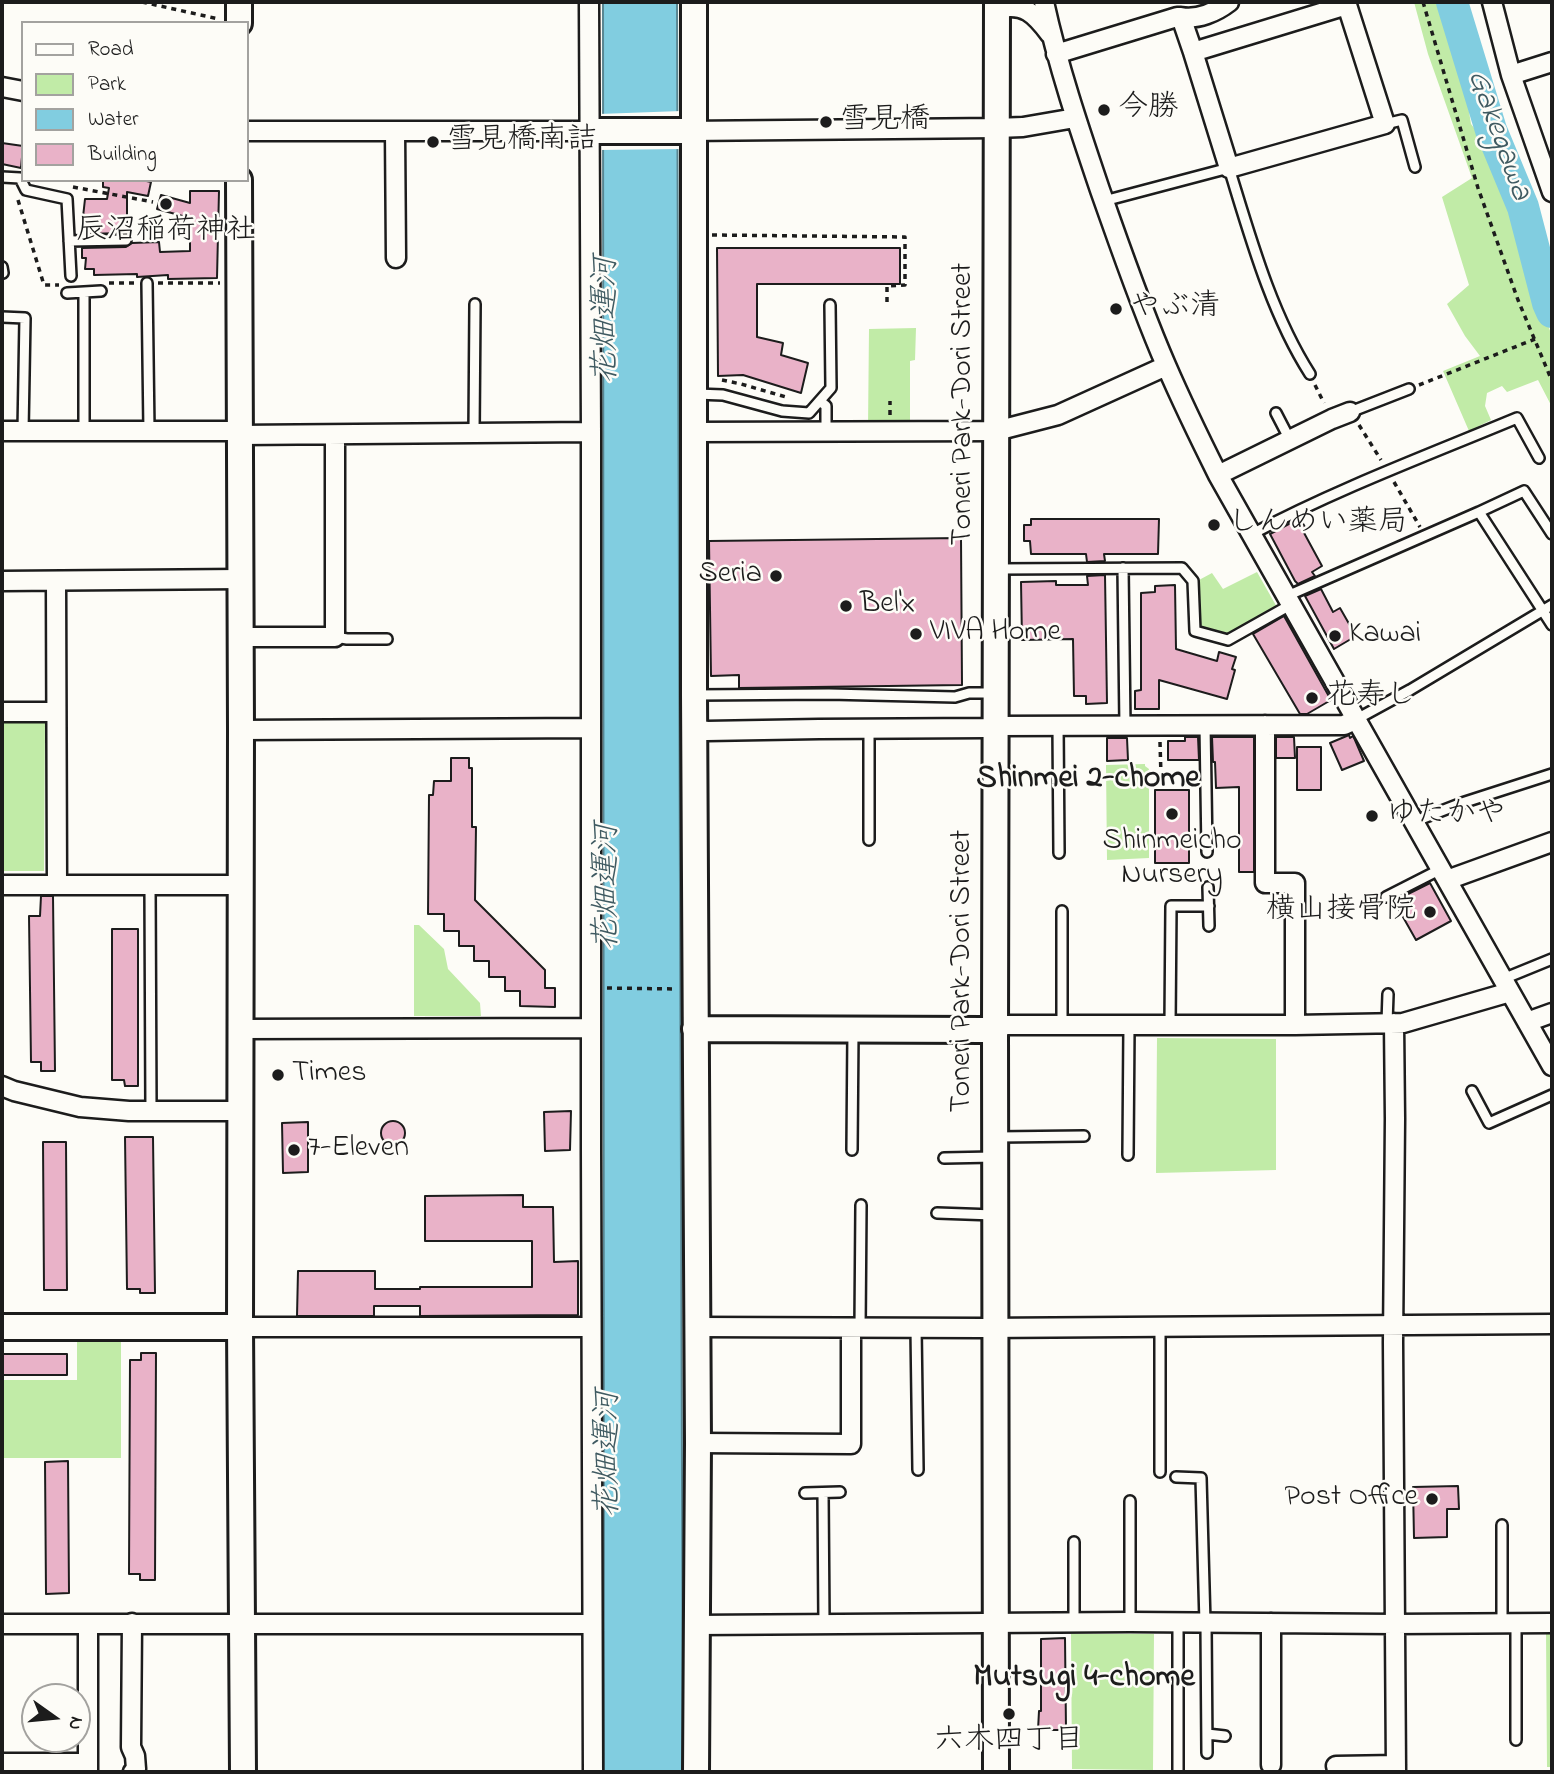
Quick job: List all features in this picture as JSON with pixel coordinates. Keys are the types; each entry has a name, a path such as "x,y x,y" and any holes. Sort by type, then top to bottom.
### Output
{"street":[{"path":"589,2 592,131 593,1772"},
{"path":"694,2 690,131 695,394 698,1443 696,1772"},
{"path":"1044,2 1075,118 1125,264 1166,366 1218,475 1552,1066"},
{"path":"1054,46 1177,17 1191,19 1229,2"},
{"path":"1492,2 1511,75 1547,161 1552,192"},
{"path":"1181,17 1228,168 1385,124 1347,5 1193,52"},
{"path":"997,6 1020,7 1039,20 1054,46"},
{"name":"Toneri Park-Dori Street","path":"996,1772 997,6"},
{"path":"1511,75 1552,62"},
{"path":"2,87 21,91"},
{"path":"248,131 996,128 1023,127 1075,118"},
{"path":"395,131 396,258"},
{"path":"239,182 243,1772"},
{"path":"695,432 996,431 1058,415 1166,366"},
{"path":"1218,475 1350,412"},
{"path":"2,431 335,435 591,432"},
{"path":"241,637 335,637 335,435"},
{"path":"2,582 241,579"},
{"path":"56,581 57,885"},
{"path":"2,712 56,712"},
{"path":"694,729 1344,725 1355,720"},
{"path":"1265,725 1265,883 1295,883 1295,1025"},
{"path":"241,730 591,729"},
{"path":"1444,875 1552,842"},
{"path":"2,885 240,885"},
{"path":"695,1029 984,1030 1007,1025 1403,1023 1507,986"},
{"path":"1527,1022 1552,1013"},
{"path":"1336,1766 1396,1769 1393,1325 1395,1119 1390,1023"},
{"path":"240,1029 591,1028"},
{"path":"2,1086 80,1107 151,1111 240,1111"},
{"path":"697,1327 1552,1324"},
{"path":"2,1327 591,1327"},
{"path":"698,1443 851,1444 856,1328"},
{"path":"696,1625 1130,1622 1205,1624 1271,1623 1320,1618 1395,1624 1552,1623"},
{"path":"132,1623 131,1747 136,1769 133,1772"},
{"path":"2,1624 592,1623"},
{"path":"1271,1623 1271,1765"},
{"path":"2,1763 88,1767 89,1624"}],"lane":[{"path":"1385,124 1402,120 1415,167"},
{"path":"1104,201 1228,168 1279,313 1310,374"},
{"path":"2,177 21,180"},
{"path":"22,182 26,190 67,199 70,284 84,292 103,287"},
{"path":"69,241 126,240"},
{"path":"2,267 2,273"},
{"path":"147,283 149,431"},
{"path":"84,292 84,431"},
{"path":"474,433 475,304"},
{"path":"695,394 723,395 782,411 810,413 831,388 830,305"},
{"path":"2,317 25,318 23,431"},
{"path":"1350,412 1409,389"},
{"path":"820,401 826,406 826,431"},
{"path":"1276,413 1290,440"},
{"path":"1252,534 1388,471 1517,418 1539,458"},
{"path":"996,569 1182,568 1193,581 1195,631 1228,640 1289,600 1524,491 1552,534"},
{"path":"1479,512 1552,625"},
{"path":"1123,568 1125,726"},
{"path":"1355,720 1552,605"},
{"path":"335,637 387,639"},
{"path":"694,695 955,696 995,692"},
{"path":"1058,725 1059,852"},
{"path":"1205,725 1207,852"},
{"path":"869,730 869,840"},
{"path":"1413,822 1552,774"},
{"path":"1386,897 1444,875"},
{"path":"150,885 151,1111"},
{"path":"1208,887 1209,926"},
{"path":"1170,1025 1171,906 1209,906"},
{"path":"1062,911 1062,1025"},
{"path":"1507,986 1552,960"},
{"path":"1388,994 1390,1023"},
{"path":"1128,1155 1129,1025"},
{"path":"852,1150 853,1030"},
{"path":"1472,1091 1489,1123 1552,1095"},
{"path":"944,1158 996,1147 1084,1136"},
{"path":"856,1328 861,1205"},
{"path":"937,1213 996,1215"},
{"path":"1160,1326 1160,1472"},
{"path":"916,1328 918,1470"},
{"path":"1176,1478 1201,1478 1207,1753"},
{"path":"805,1493 840,1492"},
{"path":"823,1493 824,1625"},
{"path":"1130,1501 1130,1622"},
{"path":"1502,1525 1516,1740"},
{"path":"1074,1542 1074,1623"},
{"path":"1178,1623 1178,1772"},
{"path":"1207,1734 1226,1736"}],"path":[{"path":"142,2 234,15"},
{"path":"1423,2 1478,188 1518,300 1552,381"},
{"path":"13,178 13,187 44,285 70,284"},
{"path":"73,187 153,202"},
{"path":"706,235 905,237 905,285 887,286 887,305"},
{"path":"103,287 147,283 225,284"},
{"path":"1409,389 1535,339"},
{"path":"1310,374 1332,419"},
{"path":"717,380 788,398"},
{"path":"1160,733 1161,776 1173,776"},
{"path":"604,988 682,989"}],"green space":[{"path":"1414,2 1442,2 1465,87 1471,124 1492,151 1552,337 1552,407 1538,380 1507,392 1502,386 1487,393 1485,406 1491,420 1469,431 1443,371 1480,356 1447,304 1469,285 1442,197 1472,178 1428,54"},
{"path":"916,328 915,360 910,361 910,426 868,427 869,329"},
{"path":"1257,572 1278,609 1230,635 1200,627 1199,580 1212,573 1223,589"},
{"path":"2,722 45,722 44,871 2,871"},
{"path":"1145,764 1149,769 1149,858 1107,860 1106,765"},
{"path":"414,925 419,925 444,949 448,969 480,1003 481,1016 414,1016"},
{"path":"1157,1038 1276,1039 1276,1170 1156,1173"},
{"path":"77,1340 121,1340 121,1458 2,1458 2,1380 77,1380"},
{"path":"1546,1631 1552,1631 1552,1767 1547,1767"},
{"path":"1071,1634 1154,1634 1153,1770 1072,1769"}],"water":[{"name":"花畑運河","path":"603,2 677,2 683,1772 604,1772"}],"pier":[{"path":"681,111 681,149 599,150 599,114"}],"building":[{"path":"2,143 21,146 21,168 2,164"},
{"path":"103,182 151,182 148,196 127,192 127,233 81,234 85,199 107,199 109,188 103,187"},
{"path":"190,191 219,191 217,278 168,279 168,275 94,275 94,269 85,269 86,258 82,258 82,248 126,247 132,243 159,242 160,252 190,251 190,218 157,209 161,195 190,203"},
{"path":"717,248 900,248 900,284 757,284 757,337 783,343 781,355 808,363 801,393 743,375 718,376"},
{"path":"1300,518 1306,529 1303,531 1322,566 1312,572 1315,576 1298,584 1270,534"},
{"path":"1031,519 1159,519 1158,554 1104,554 1105,561 1087,562 1086,554 1031,554 1030,541 1024,541 1024,525 1031,525"},
{"path":"961,538 962,685 739,688 739,675 711,676 709,541"},
{"path":"1105,575 1107,703 1086,704 1086,696 1074,696 1073,639 1022,640 1021,582 1056,581 1056,585 1088,585 1087,576"},
{"path":"1175,585 1176,649 1217,661 1219,652 1236,657 1227,699 1159,680 1159,709 1135,709 1135,691 1141,690 1141,593 1155,592 1155,586"},
{"path":"1321,589 1333,612 1340,608 1356,636 1334,649 1305,596"},
{"path":"1284,616 1331,700 1307,714 1300,714 1253,634"},
{"path":"1349,735 1350,738 1353,736 1364,761 1342,770 1330,743"},
{"path":"1185,737 1198,737 1199,760 1168,760 1168,741 1185,741"},
{"path":"1212,737 1254,737 1254,872 1239,872 1239,787 1216,788"},
{"path":"1276,737 1294,737 1295,758 1276,758"},
{"path":"1107,738 1127,738 1128,760 1107,761"},
{"path":"1297,747 1321,747 1321,790 1297,790"},
{"path":"451,758 469,758 469,768 472,768 472,827 476,827 475,900 545,970 545,988 555,988 555,1007 520,1006 520,991 505,991 505,977 489,977 489,961 474,961 474,946 459,946 459,931 444,931 444,914 428,914 429,795 433,795 434,781 451,781"},
{"path":"1155,790 1189,790 1189,863 1155,863"},
{"path":"1430,883 1451,921 1416,940 1394,901"},
{"path":"41,896 53,896 55,1071 41,1071 41,1062 31,1062 29,916 40,916"},
{"path":"112,929 138,929 138,1086 125,1086 124,1080 112,1080"},
{"path":"571,1111 570,1150 545,1151 544,1112"},
{"path":"393,1121 402,1124 405,1133 402,1142 393,1145 384,1142 381,1133 384,1124"},
{"path":"308,1122 308,1172 283,1173 282,1123"},
{"path":"125,1137 153,1137 155,1293 140,1293 140,1289 127,1289"},
{"path":"43,1142 66,1142 67,1290 44,1290"},
{"path":"523,1195 523,1207 553,1207 554,1262 578,1261 578,1315 420,1316 420,1306 374,1306 374,1316 297,1316 298,1271 375,1271 375,1289 532,1287 532,1241 425,1241 425,1196"},
{"path":"141,1353 156,1353 155,1580 140,1580 140,1574 129,1574 130,1360 141,1360"},
{"path":"2,1354 67,1354 67,1375 2,1375"},
{"path":"68,1461 69,1593 46,1594 45,1462"},
{"path":"1458,1486 1459,1509 1447,1509 1447,1537 1414,1538 1413,1487"},
{"path":"1065,1638 1066,1730 1038,1730 1041,1711 1041,1639"}],"waterway":[{"name":"Gakegawa","path":"1452,2 1491,130 1523,207 1552,312"}],"place":[{"name":"今勝","path":"1104,110"},
{"name":"雪見橋","path":"826,122"},
{"name":"雪見橋南詰","path":"433,142"},
{"name":"辰沼稲荷神社","path":"166,204"},
{"name":"やぶ清","path":"1116,309"},
{"name":"しんめい薬局","path":"1214,525"},
{"name":"Seria","path":"776,576"},
{"name":"Bel'x","path":"846,606"},
{"name":"VIVA Home","path":"916,634"},
{"name":"Kawai","path":"1335,636"},
{"name":"花寿し","path":"1312,698"},
{"name":"Shinmeicho Nursery","path":"1172,814"},
{"name":"ゆたかや","path":"1372,816"},
{"name":"横山接骨院","path":"1430,912"},
{"name":"Times","path":"278,1075"},
{"name":"7-Eleven","path":"294,1150"},
{"name":"Post Office","path":"1432,1499"},
{"name":"六木四丁目","path":"1009,1714"}],"district":[{"name":"Shinmei 2-chome","path":"1088,781"},
{"name":"Mutsugi 4-chome","path":"1084,1680"}]}
